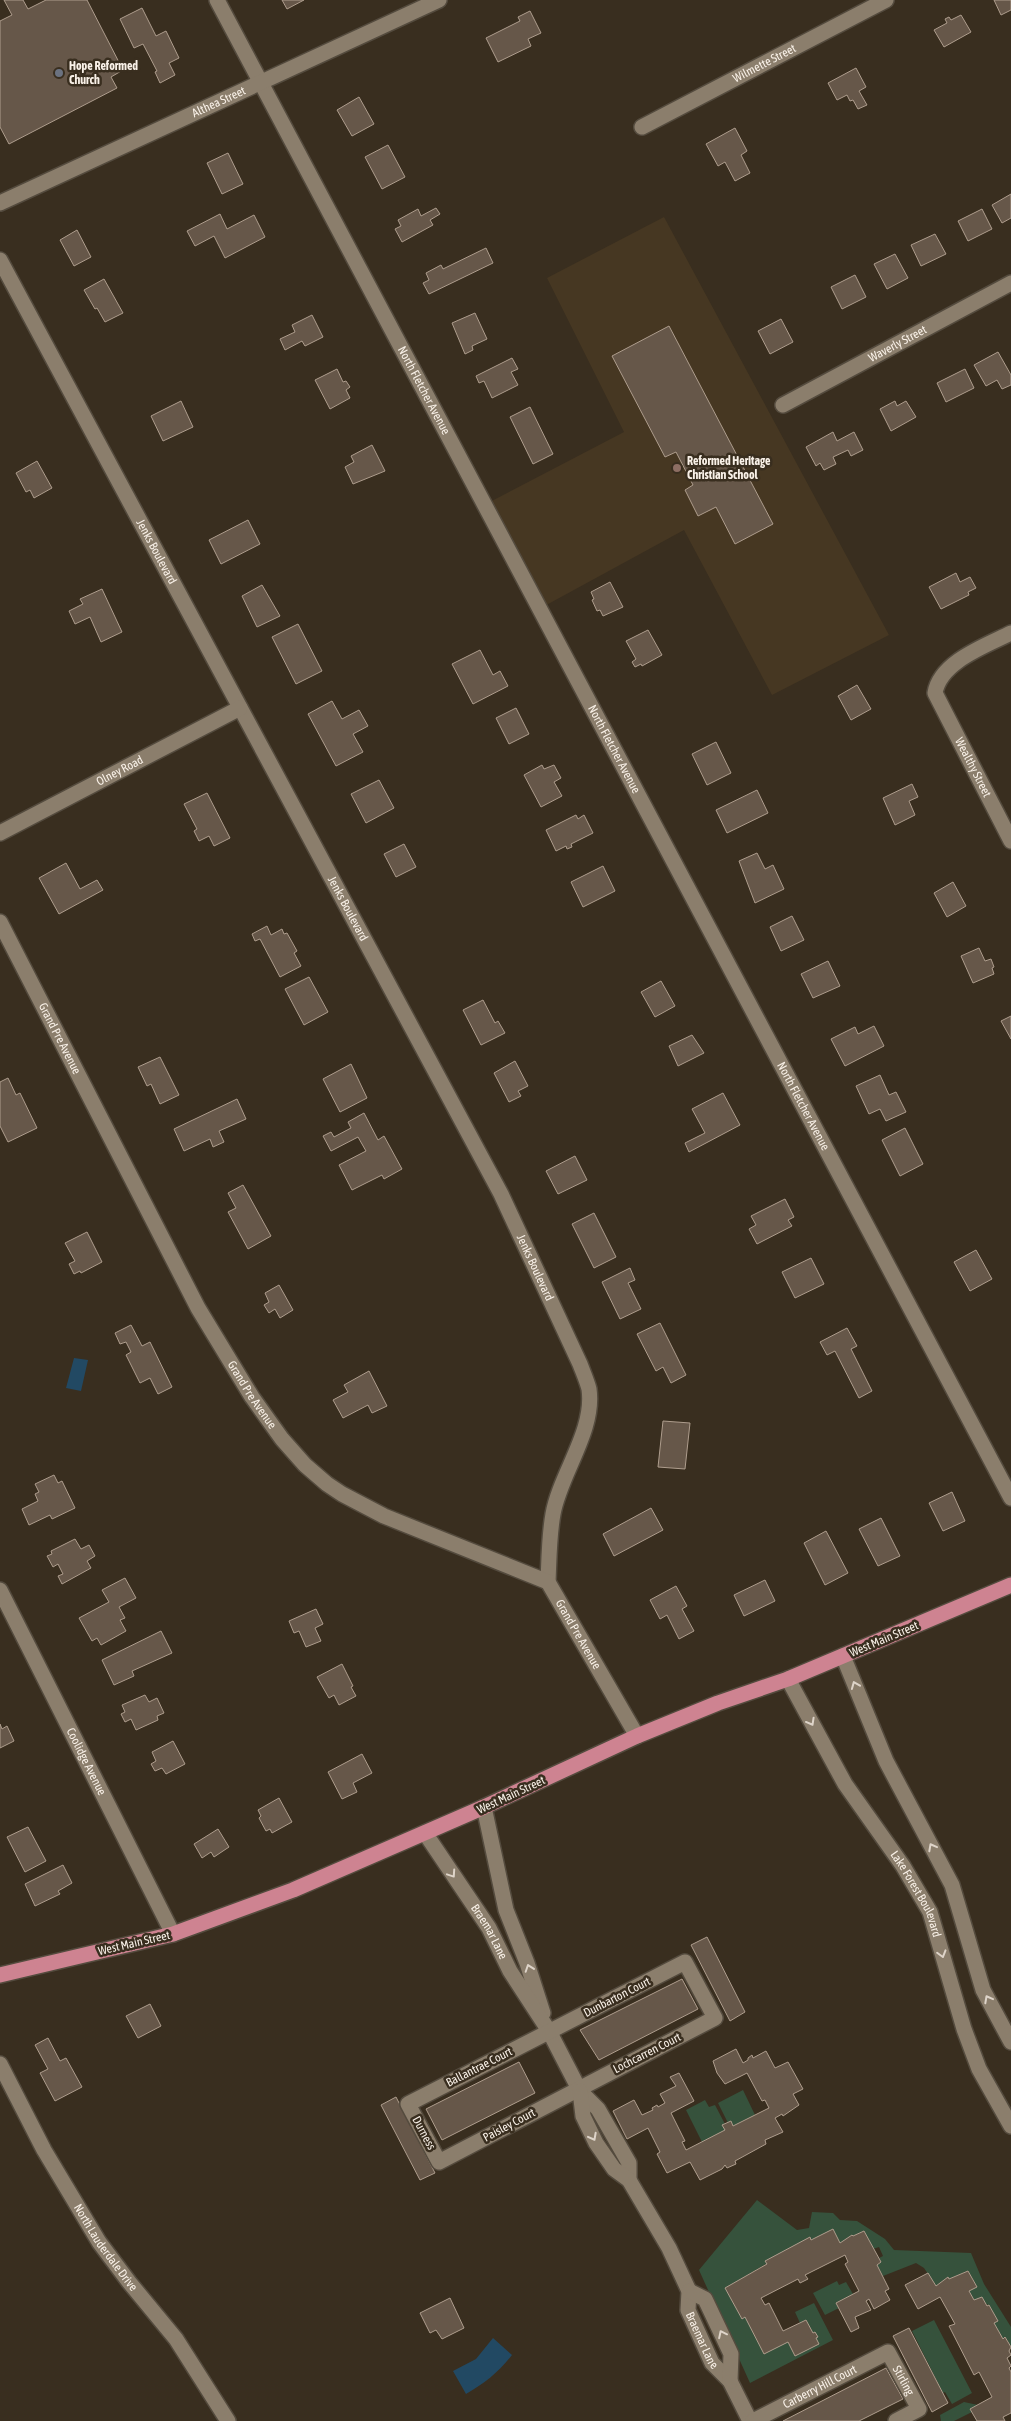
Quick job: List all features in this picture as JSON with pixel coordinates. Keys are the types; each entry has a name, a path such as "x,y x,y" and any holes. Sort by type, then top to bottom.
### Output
{"main road":[{"name":"West Main Street","path":"0,1975 173,1934 293,1890 484,1807 637,1736 718,1703 788,1679 1011,1585"}],"street":[{"name":"North Fletcher Avenue","path":"217,0 1011,1498"},
{"name":"Althea Street","path":"0,203 439,0"},
{"name":"Wilmette Street","path":"642,127 886,0"},
{"name":"Jenks Boulevard","path":"0,260 502,1194 580,1364 589,1389 589,1402 584,1430 561,1484 553,1513 548,1582"},
{"name":"Waverly Street","path":"783,405 1011,283"},
{"name":"Wealthy Street","path":"1011,633 956,664 937,683 935,693 1011,841"},
{"name":"Olney Road","path":"0,833 240,708"},
{"name":"Grand Pre Avenue","path":"0,922 198,1308 242,1382 282,1439 306,1465 342,1494 384,1516 548,1582 637,1736"},
{"name":"Coolidge Avenue","path":"0,1590 173,1934"},
{"path":"844,1656 886,1761 952,1885 983,1990 1011,2042"},
{"name":"Lake Forest Boulevard","path":"788,1679 845,1784 903,1866 930,1912 964,2030 979,2069 1011,2126"},
{"name":"Braemar Lane","path":"484,1807 506,1910 527,1963 549,2031"},
{"name":"Braemar Lane","path":"425,1833 488,1928 510,1972 549,2031 579,2089 583,2116 596,2143 614,2169 629,2180 668,2248 689,2291 688,2310 712,2362 730,2381 752,2421"},
{"name":"Dunbarton Court","path":"549,2031 685,1962"},
{"name":"Lochcarren Court","path":"579,2089 715,2018 685,1962"},
{"name":"Ballantrae Court","path":"408,2104 549,2031"},
{"name":"North Lauderdale Drive","path":"0,2064 44,2150 99,2242 176,2339 228,2421"},
{"name":"Paisley Court","path":"439,2162 579,2089"},
{"name":"Durness","path":"408,2104 439,2162"},
{"name":"Braemar Lane","path":"689,2291 705,2299 731,2354 730,2381"},
{"name":"Stirling","path":"888,2352 919,2409 896,2421"},
{"name":"Carberry Hill Court","path":"752,2421 888,2352"}],"shaded area":[{"name":"Reformed Heritage Christian School","path":"664,217 889,635 772,695 684,530 539,609 484,505 624,432 547,278"}],"green space":[{"path":"743,2090 755,2115 733,2126 731,2121 728,2123 718,2103"},
{"path":"705,2100 709,2107 715,2105 725,2124 725,2130 702,2142 686,2110"},
{"path":"757,2200 797,2230 809,2228 812,2212 833,2213 840,2220 857,2221 885,2239 894,2250 971,2253 984,2284 1011,2327 1011,2347 1006,2338 1003,2339 994,2323 998,2321 989,2305 974,2300 969,2291 977,2287 968,2271 949,2279 948,2277 936,2286 924,2268 916,2263 883,2276 877,2265 881,2262 879,2258 883,2256 879,2247 873,2249 864,2231 852,2235 840,2243 833,2230 811,2240 810,2237 726,2288 742,2318 745,2317 788,2342 795,2356 816,2338 815,2332 813,2333 806,2320 800,2323 795,2312 814,2303 833,2340 750,2383 699,2270"},
{"path":"837,2281 839,2285 846,2282 853,2294 836,2303 839,2308 825,2315 813,2293"},
{"path":"934,2320 972,2393 952,2404 945,2392 943,2393 912,2331"},
{"path":"964,2402 978,2405 970,2409 972,2412 954,2421 941,2421 940,2415"}],"water":[{"path":"74,1358 88,1360 81,1391 66,1388"},
{"path":"493,2338 512,2355 491,2377 466,2394 453,2371 476,2359"}],"building":[{"name":"Hope Reformed Church","path":"4,0 23,0 28,9 46,0 87,0 123,70 111,77 117,88 9,144 0,127 0,21 12,15"},
{"path":"282,0 304,0 287,9"},
{"path":"994,0 1011,0 1011,10 1001,15"},
{"path":"142,8 156,36 166,31 179,58 169,63 175,75 160,83 155,72 157,71 143,44 134,48 120,19"},
{"path":"530,11 541,33 528,39 531,46 498,62 486,38 520,21 518,17"},
{"path":"961,15 971,32 944,47 934,30 947,23 945,19 949,17 951,20"},
{"path":"856,68 866,87 859,91 867,105 858,109 853,100 850,101 847,95 837,100 828,83"},
{"path":"359,97 374,124 352,136 337,110"},
{"path":"735,128 747,151 741,155 750,173 735,181 725,162 718,166 706,144"},
{"path":"388,145 405,177 382,189 365,157"},
{"path":"228,153 243,184 222,194 207,163"},
{"path":"1011,194 1011,218 1002,223 992,205"},
{"path":"436,208 440,214 430,220 433,225 402,242 395,229 401,226 398,220 418,209 421,216"},
{"path":"982,209 992,229 968,241 958,221"},
{"path":"220,214 227,229 254,215 265,237 225,258 214,236 195,246 187,231"},
{"path":"77,230 91,257 74,266 60,240"},
{"path":"935,234 946,254 921,266 911,245"},
{"path":"486,248 493,263 429,294 423,283 429,280 426,273 441,265 443,269"},
{"path":"895,254 908,278 887,289 874,264"},
{"path":"855,275 866,297 842,309 831,287"},
{"path":"104,279 123,313 105,322 84,290"},
{"path":"475,313 487,339 472,346 473,350 465,354 452,323"},
{"path":"312,315 323,337 305,346 302,341 285,350 280,339 295,332 292,325"},
{"path":"781,319 793,342 770,354 758,331"},
{"path":"669,326 773,524 735,544 716,507 698,516 685,490 693,485 676,452 665,457 612,356"},
{"path":"998,352 1011,375 1011,385 1002,389 997,380 986,386 974,365"},
{"path":"512,358 518,369 511,372 518,385 492,398 484,381 479,383 476,376"},
{"path":"337,369 343,382 346,381 350,387 346,390 350,398 330,409 315,380"},
{"path":"965,369 974,388 946,402 937,383"},
{"path":"181,401 193,427 163,441 151,416"},
{"path":"895,401 897,406 906,401 916,417 891,431 880,409"},
{"path":"530,407 553,454 533,464 510,417"},
{"path":"833,432 837,441 854,432 863,450 851,456 848,450 833,457 836,464 824,470 820,463 816,466 806,447"},
{"path":"372,445 385,471 353,484 345,467 354,462 351,456"},
{"path":"37,461 52,488 34,498 30,490 26,492 16,473"},
{"path":"248,520 260,544 221,564 209,540"},
{"path":"956,573 960,582 970,577 976,588 968,592 969,595 941,609 929,587"},
{"path":"610,582 623,607 603,616 600,610 597,611 591,592"},
{"path":"262,585 280,616 257,627 242,596"},
{"path":"102,589 122,632 101,642 90,617 75,624 69,611 83,604 80,599"},
{"path":"298,624 322,671 296,684 272,637"},
{"path":"648,630 662,655 642,666 641,664 635,667 632,662 636,659 626,641"},
{"path":"480,650 493,675 500,671 508,686 473,704 452,664"},
{"path":"857,685 871,709 851,720 838,696"},
{"path":"332,701 342,719 359,710 368,726 353,734 363,752 336,766 308,714"},
{"path":"516,708 529,734 509,744 496,718"},
{"path":"716,742 731,773 707,785 692,754"},
{"path":"542,765 544,769 554,765 561,778 554,782 562,796 541,807 524,775"},
{"path":"379,780 394,808 366,823 351,794"},
{"path":"912,784 918,797 909,801 915,815 895,825 883,798"},
{"path":"757,790 768,813 727,833 716,810"},
{"path":"207,793 230,838 214,846 209,836 199,841 194,831 197,829 184,804"},
{"path":"576,815 578,819 584,815 593,833 571,844 572,847 567,849 566,846 556,851 546,830"},
{"path":"404,844 416,867 396,877 384,854"},
{"path":"757,853 765,869 773,865 784,889 755,903 739,861"},
{"path":"66,863 80,889 97,880 103,890 59,914 39,878"},
{"path":"603,866 615,891 583,907 571,882"},
{"path":"953,882 966,906 947,917 934,893"},
{"path":"792,916 804,940 781,951 770,927"},
{"path":"267,926 271,935 282,929 284,934 287,933 297,951 294,953 301,966 280,977 260,939 255,941 252,934"},
{"path":"979,948 985,961 991,959 994,974 973,983 961,956"},
{"path":"828,961 840,986 813,998 801,974"},
{"path":"309,977 328,1012 304,1025 285,989"},
{"path":"661,981 675,1006 655,1017 641,992"},
{"path":"483,1000 495,1023 498,1021 505,1033 481,1045 463,1010"},
{"path":"1011,1016 1011,1039 1001,1021"},
{"path":"874,1026 884,1046 845,1066 831,1039 855,1027 858,1034"},
{"path":"692,1035 704,1053 678,1066 669,1046"},
{"path":"160,1057 179,1095 160,1104 151,1084 147,1086 138,1067"},
{"path":"515,1061 528,1086 518,1091 521,1096 509,1102 494,1073"},
{"path":"351,1064 367,1098 340,1112 323,1079"},
{"path":"880,1075 889,1095 896,1092 906,1112 886,1121 880,1109 869,1114 856,1086"},
{"path":"8,1078 16,1095 20,1093 37,1128 8,1142 0,1126 0,1082"},
{"path":"723,1093 740,1125 689,1152 685,1143 705,1133 692,1109"},
{"path":"237,1099 246,1119 219,1131 224,1142 213,1147 210,1139 184,1151 174,1129"},
{"path":"364,1113 378,1140 384,1136 402,1169 384,1179 382,1175 352,1190 339,1165 366,1151 358,1137 331,1151 323,1136 331,1132 334,1137 351,1128 348,1122"},
{"path":"905,1128 923,1164 900,1176 882,1140"},
{"path":"575,1156 587,1180 558,1194 546,1171"},
{"path":"243,1185 271,1236 248,1249 228,1212 236,1208 228,1193"},
{"path":"785,1199 794,1217 788,1220 792,1226 757,1244 749,1229 756,1225 751,1216"},
{"path":"594,1213 616,1257 594,1268 572,1224"},
{"path":"87,1232 102,1262 81,1273 80,1271 74,1274 69,1264 75,1261 65,1243"},
{"path":"976,1250 992,1279 970,1291 954,1262"},
{"path":"811,1258 824,1284 795,1298 782,1272"},
{"path":"630,1268 635,1280 628,1283 641,1309 620,1319 602,1282"},
{"path":"279,1285 293,1310 280,1318 275,1309 269,1313 264,1305 269,1302 265,1293"},
{"path":"660,1323 686,1375 671,1383 663,1367 656,1371 637,1334"},
{"path":"131,1325 142,1346 150,1342 172,1387 158,1394 150,1378 140,1383 126,1355 131,1352 126,1342 120,1344 115,1333"},
{"path":"847,1328 857,1346 851,1349 872,1391 859,1398 835,1351 827,1355 820,1342"},
{"path":"369,1371 387,1406 372,1413 368,1405 343,1418 333,1400 348,1392 344,1385"},
{"path":"663,1421 690,1423 685,1469 658,1467"},
{"path":"54,1475 58,1483 62,1481 75,1508 52,1519 50,1515 29,1525 22,1509 38,1501 35,1494 39,1492 35,1484"},
{"path":"952,1492 965,1521 943,1531 929,1503"},
{"path":"651,1508 663,1530 614,1556 603,1534"},
{"path":"881,1518 900,1556 878,1566 859,1529"},
{"path":"826,1531 848,1573 825,1585 804,1543"},
{"path":"75,1539 81,1549 89,1545 95,1556 87,1561 91,1568 62,1584 58,1576 63,1574 58,1564 53,1567 47,1556 52,1554 51,1551"},
{"path":"125,1578 136,1598 119,1607 125,1618 120,1620 126,1631 101,1645 97,1638 92,1641 79,1618 109,1602 102,1590"},
{"path":"765,1580 775,1601 744,1616 734,1595"},
{"path":"676,1586 687,1606 682,1609 694,1631 679,1639 667,1615 660,1619 650,1600"},
{"path":"316,1609 323,1624 315,1628 321,1641 306,1647 299,1631 294,1633 289,1621"},
{"path":"161,1631 172,1653 132,1671 134,1676 114,1685 102,1660"},
{"path":"342,1664 356,1696 339,1705 334,1695 329,1698 317,1677"},
{"path":"145,1695 149,1702 157,1698 164,1713 157,1716 158,1720 136,1730 131,1719 125,1722 121,1714 125,1712 122,1705"},
{"path":"0,1724 2,1729 7,1726 14,1741 0,1748"},
{"path":"173,1741 185,1764 166,1774 162,1768 155,1771 151,1764 156,1761 152,1752"},
{"path":"362,1754 372,1773 353,1783 357,1792 342,1799 328,1772"},
{"path":"279,1798 292,1822 272,1833 270,1829 266,1831 259,1818 261,1816 258,1810"},
{"path":"28,1827 46,1861 25,1872 7,1837"},
{"path":"218,1829 229,1847 214,1857 211,1852 202,1858 194,1844"},
{"path":"63,1865 72,1883 58,1891 60,1894 35,1906 25,1884"},
{"path":"707,1937 745,2012 730,2021 691,1945"},
{"path":"682,1979 698,2009 599,2060 580,2030"},
{"path":"150,2004 161,2026 138,2038 126,2016"},
{"path":"48,2038 60,2061 66,2058 82,2087 55,2101 40,2073 48,2069 35,2045"},
{"path":"736,2049 743,2063 752,2055 753,2058 766,2051 775,2068 788,2062 803,2089 793,2094 799,2105 783,2116 782,2114 775,2118 783,2132 765,2140 766,2144 735,2161 736,2164 727,2168 725,2165 722,2169 700,2180 690,2162 667,2173 657,2154 660,2152 648,2128 627,2139 613,2111 634,2100 642,2115 653,2110 652,2108 657,2105 658,2107 665,2103 660,2094 676,2086 670,2077 679,2073 694,2101 671,2113 685,2141 682,2142 686,2150 725,2130 722,2125 731,2121 733,2126 769,2108 765,2100 762,2101 747,2073 725,2084 717,2073 713,2061"},
{"path":"519,2062 535,2093 442,2140 426,2109"},
{"path":"396,2097 435,2173 420,2180 381,2105"},
{"path":"833,2229 840,2243 852,2235 864,2231 881,2262 877,2265 889,2289 885,2291 890,2300 874,2309 869,2299 866,2301 871,2310 855,2317 859,2328 851,2332 836,2303 859,2291 845,2264 848,2262 845,2255 805,2275 808,2279 800,2283 798,2279 761,2298 765,2305 769,2303 783,2331 806,2320 813,2333 815,2332 818,2337 816,2338 819,2344 795,2356 788,2342 764,2354 745,2317 742,2319 725,2288 767,2264 765,2261 810,2237 811,2240"},
{"path":"968,2271 977,2287 969,2291 974,2300 982,2297 987,2306 989,2305 998,2321 994,2323 1003,2339 1005,2337 1011,2347 1009,2351 1011,2355 1007,2358 1011,2366 1009,2368 1011,2372 1011,2413 1003,2417 1005,2421 977,2421 970,2409 992,2397 979,2372 974,2375 949,2326 955,2324 940,2297 918,2309 905,2285 928,2273 936,2286 948,2277 949,2279"},
{"path":"450,2298 464,2328 442,2339 436,2330 430,2333 420,2313"},
{"path":"909,2328 948,2403 932,2412 893,2336"},
{"path":"886,2368 903,2399 859,2421 783,2421"}],"place":[{"name":"Hope Reformed Church","path":"59,73"},
{"name":"Reformed Heritage Christian School","path":"677,468"}]}
